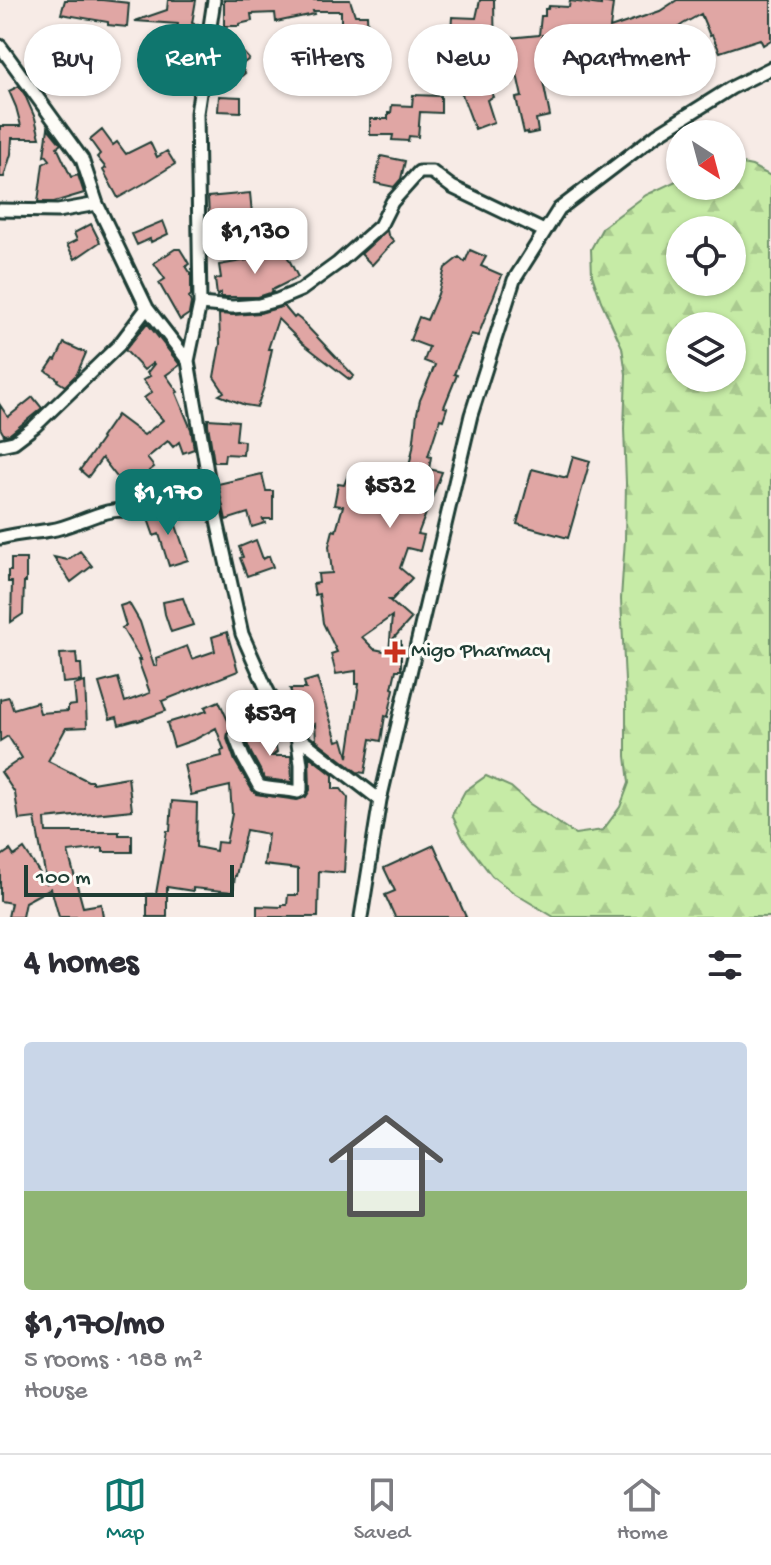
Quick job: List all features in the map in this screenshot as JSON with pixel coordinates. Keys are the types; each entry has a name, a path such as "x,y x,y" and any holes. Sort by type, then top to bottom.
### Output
{"street":[{"path":"214,0 197,113 200,304 188,361 210,489 242,634 273,703 297,736 380,800"},
{"path":"0,46 82,159 97,204 147,308 188,361"},
{"path":"361,917 380,800 471,415 514,280 559,209 656,135 731,88 771,68"},
{"path":"200,304 232,307 259,305 301,290 380,226 392,202 419,172 432,172 452,187 544,231"},
{"path":"0,210 58,211 97,204"},
{"path":"0,445 14,442 46,416 119,345 147,308"},
{"path":"0,538 29,531 53,530 99,515 125,510 132,512 210,489"},
{"path":"235,736 259,786 298,792 301,790 301,764 297,736"}],"green space":[{"path":"746,165 771,176 771,917 554,917 492,876 463,838 452,815 465,791 486,776 511,787 530,804 575,834 603,830 620,807 629,783 621,599 625,539 626,374 622,347 592,275 591,249 603,227 646,195 666,186 666,200 746,200"}],"building":[{"path":"65,0 129,3 127,27 61,14"},
{"path":"168,0 196,0 192,23 195,24 135,21 167,10"},
{"path":"224,0 350,0 355,15 367,15 367,24 341,24 341,11 313,11 314,14 276,22 275,13 251,14 252,21 224,24"},
{"path":"480,0 494,0 494,24 452,24 452,17 476,18"},
{"path":"677,0 771,0 771,40 763,45 760,39 720,52 716,44 716,24 705,24 701,14 683,24 622,24 660,11"},
{"path":"570,1 613,4 610,24 540,24 541,16 545,16 545,9 549,6 569,7"},
{"path":"534,36 534,96 546,96 550,116 536,119 538,132 528,134 524,133 516,98 522,97 518,79 518,37"},
{"path":"19,86 24,94 40,138 12,138 4,177 0,177 0,126 21,126 9,91"},
{"path":"219,96 241,97 241,112 218,111"},
{"path":"413,96 441,96 441,113 420,112 418,137 409,136 408,141 392,140 393,135 370,135 370,119 388,119 392,105 412,106"},
{"path":"463,96 493,96 487,100 494,122 475,129"},
{"path":"48,128 61,144 57,147 71,177 78,175 84,193 54,202 38,202 43,164 50,160 44,156"},
{"path":"102,130 113,145 117,142 126,154 150,142 157,157 167,151 175,164 118,198 103,170 106,168 97,157 100,154 90,140"},
{"path":"381,156 405,161 401,179 394,187 375,183"},
{"path":"250,193 252,213 209,216 208,197"},
{"path":"163,221 168,234 137,245 132,234"},
{"path":"91,224 100,242 75,259 67,245 77,240 74,233"},
{"path":"387,230 394,241 372,265 361,254"},
{"path":"282,246 298,277 258,297 221,297 221,293 217,296 215,279 221,278 219,265 259,258"},
{"path":"180,249 191,274 189,314 180,320 159,283 165,279 154,263"},
{"path":"470,250 486,257 481,266 502,275 478,336 471,334 454,374 457,375 444,407 447,408 443,420 440,419 428,456 431,457 429,469 442,472 418,534 424,535 420,551 407,548 400,568 412,578 389,600 411,619 392,640 401,641 401,670 396,670 381,741 371,739 365,773 357,772 316,740 315,724 303,730 290,689 306,689 304,682 317,678 337,741 343,739 348,757 359,684 356,684 356,671 336,674 331,654 337,652 323,623 319,594 315,595 313,584 319,583 318,574 332,573 329,546 343,506 334,505 338,484 344,485 348,475 382,485 385,476 405,484 420,400 435,365 424,361 429,347 410,340 419,317 427,320 445,268 459,257 465,262","holes":["392,616 389,652 374,649 362,637"]},
{"path":"284,306 354,376 350,380 302,343 278,319 268,349 272,349 257,407 219,395 224,392 214,377 220,344 219,314 260,313"},
{"path":"147,323 180,365 166,375 178,392 191,429 194,449 183,453 179,442 173,447 168,441 147,458 154,467 149,471 159,485 156,487 159,495 139,501 136,497 134,499 102,458 88,477 80,470 117,415 144,435 163,420 144,398 152,392 143,380 150,376 147,373 154,364 144,370 125,350"},
{"path":"64,343 86,353 77,374 65,386 46,371 56,360"},
{"path":"33,397 42,408 10,434 4,435 0,428 0,405 8,417"},
{"path":"208,419 238,421 236,440 244,441 243,455 225,454 224,462 214,462"},
{"path":"573,456 590,461 568,538 517,524 532,469 567,478"},
{"path":"262,474 266,491 273,491 273,519 263,519 265,523 252,527 248,513 226,520 218,484"},
{"path":"166,511 168,516 172,514 188,560 169,566 159,534 154,536 147,516"},
{"path":"256,540 263,559 269,556 273,567 247,576 239,547"},
{"path":"80,551 92,566 71,582 54,557 67,560"},
{"path":"11,559 26,559 26,582 23,614 11,622 12,582 8,582 8,571 11,571"},
{"path":"183,598 193,625 171,632 163,602"},
{"path":"129,603 140,622 154,666 157,666 156,658 187,646 192,659 215,651 212,637 227,632 238,671 162,701 166,711 119,725 117,717 110,719 99,683 118,678 125,702 150,693 138,660 141,660 122,628 126,626 120,606"},
{"path":"76,653 77,664 81,664 82,681 63,683 60,654"},
{"path":"85,682 87,727 66,728 48,761 92,783 128,777 132,810 45,819 46,832 119,832 119,835 132,835 132,852 103,852 103,848 68,852 83,907 101,904 103,917 59,917 51,888 25,902 22,917 8,917 11,903 0,901 0,857 10,850 14,856 24,849 47,884 35,818 19,820 15,793 1,772 22,758 8,736 0,741 0,699 9,697 13,709 37,702 40,713 68,711 68,706 76,705 74,685"},
{"path":"219,701 230,725 236,723 238,728 229,730 227,739 235,761 256,794 297,800 306,797 310,790 309,756 333,775 333,789 341,789 348,798 344,873 319,871 318,917 257,917 257,906 282,907 287,905 288,895 298,895 298,869 264,865 268,834 246,830 233,892 167,887 167,917 147,917 147,894 156,894 167,831 170,831 172,801 197,803 196,847 216,851 217,842 226,843 232,814 230,786 191,795 184,765 222,756 221,751 224,750 216,728 174,747 167,723 207,711 205,707"},
{"path":"273,732 277,752 272,756 291,756 292,782 265,779 245,738"},
{"path":"434,845 466,917 395,917 385,895 395,891 384,868"}],"place":[{"name":"Migo Pharmacy","path":"395,652"}]}
